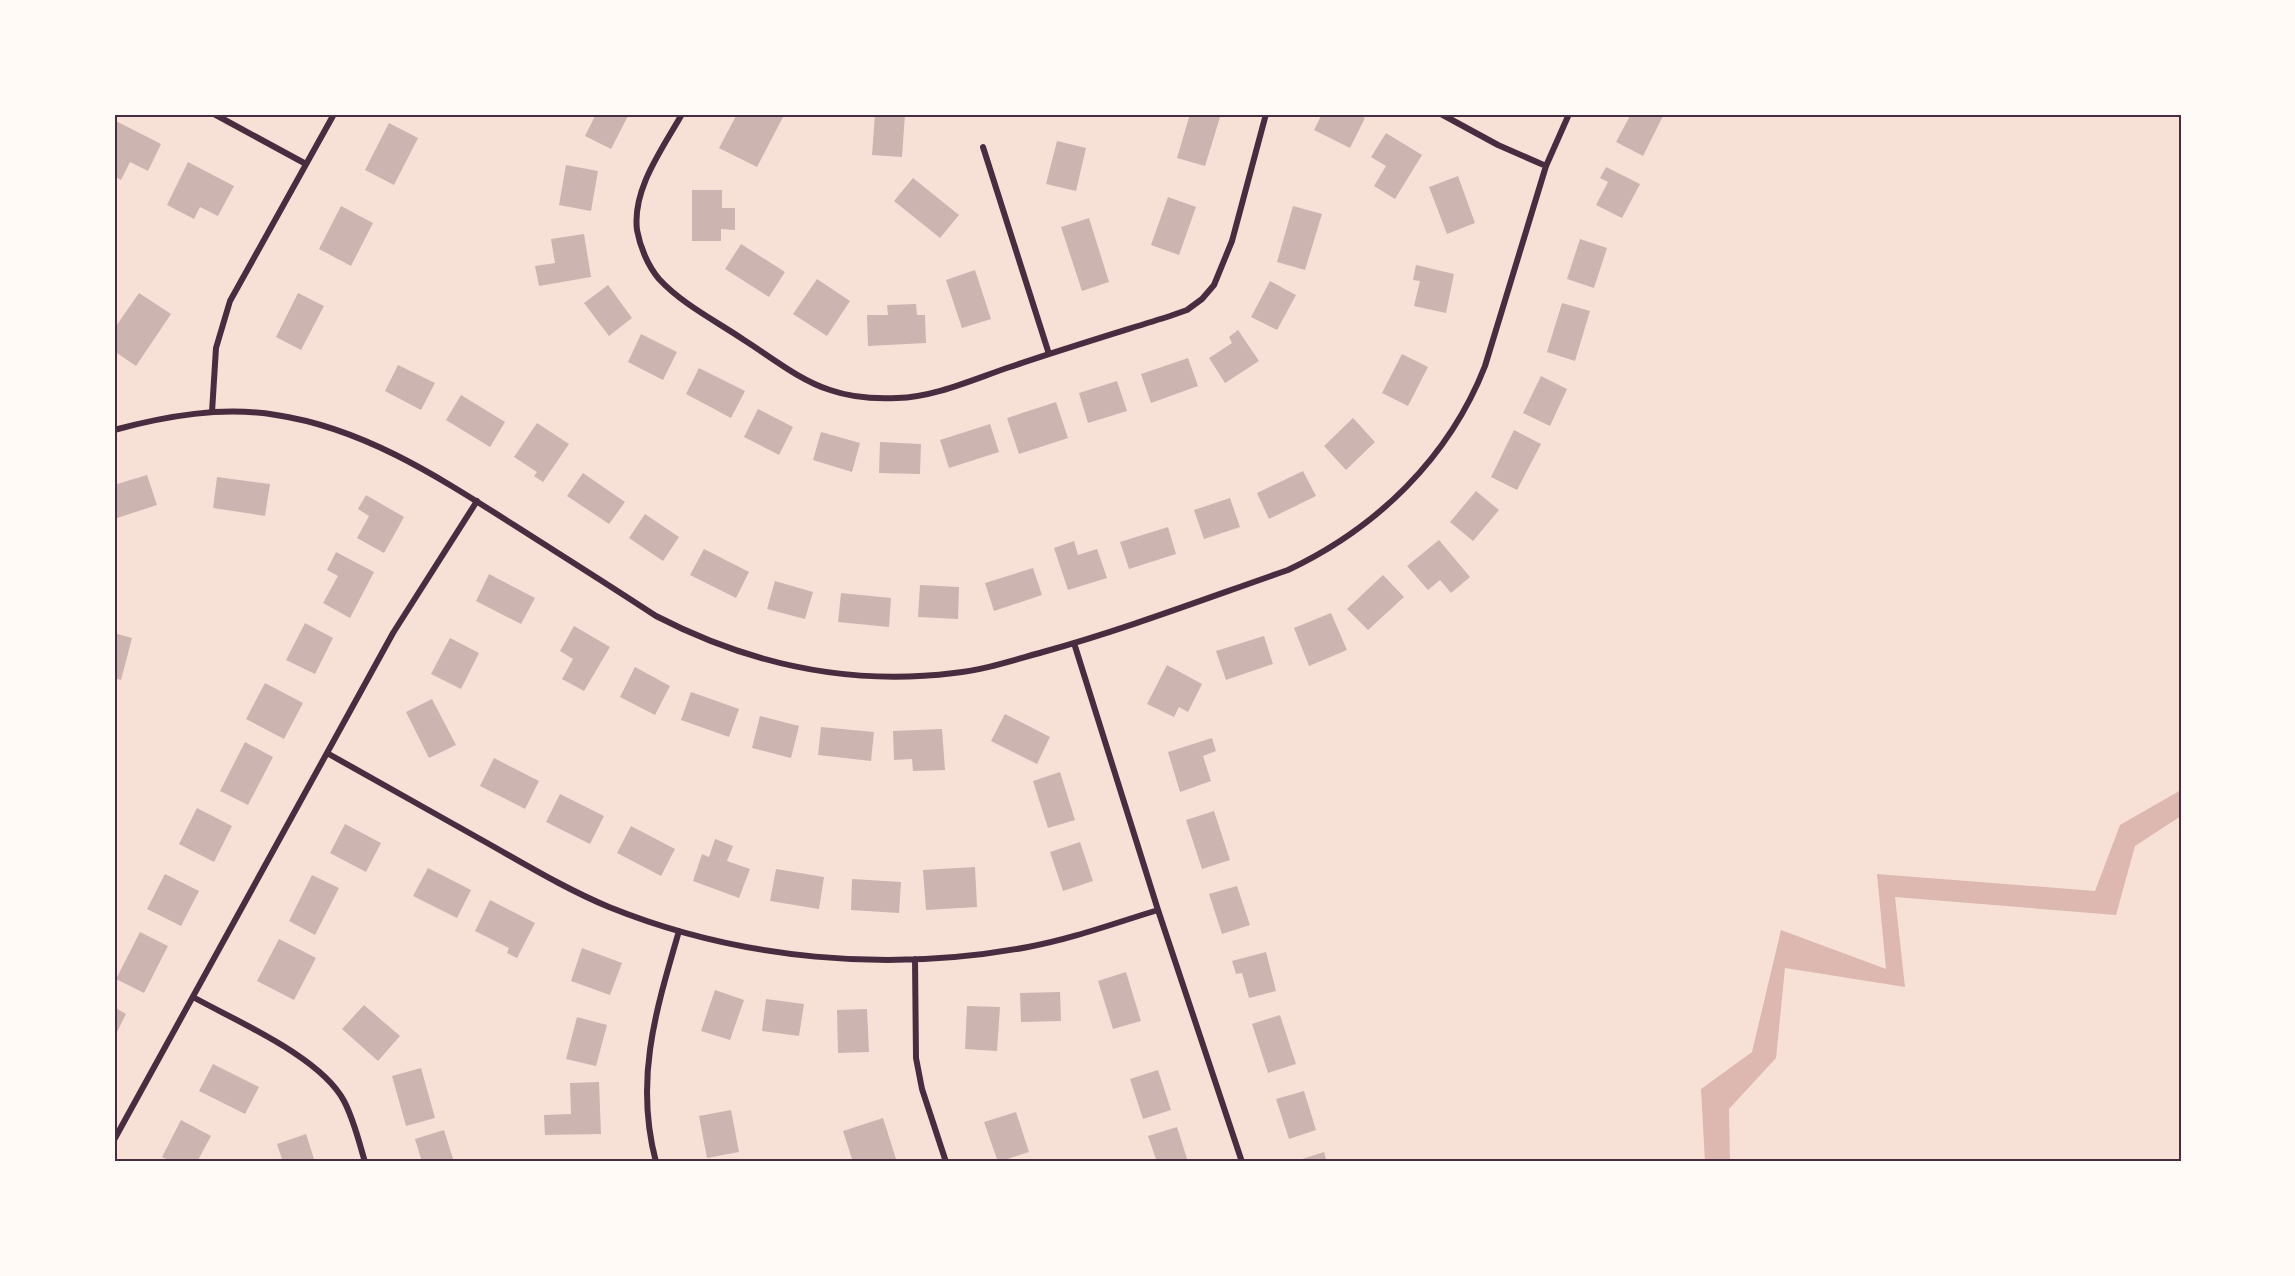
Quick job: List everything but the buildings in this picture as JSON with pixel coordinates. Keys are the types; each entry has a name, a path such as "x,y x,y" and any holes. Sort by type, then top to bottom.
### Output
{"street":[{"path":"214,114 306,165"},
{"path":"212,412 216,348 230,301 334,114"},
{"path":"682,114 648,175 638,206 638,231 649,264 658,278 671,291 706,315 811,381 830,390 875,398 908,397 937,391 1187,310 1215,285 1232,241 1266,114"},
{"path":"1441,114 1498,145 1546,166"},
{"path":"114,430 212,412 276,415 340,432 416,464 664,620 722,646 781,664 848,674 933,675 992,666 1074,643 1288,570 1314,558 1340,541 1385,508 1405,489 1444,443 1474,395 1546,166 1569,114"},
{"path":"983,147 1049,354"},
{"path":"114,1140 393,633 477,501"},
{"path":"1074,643 1158,910 1242,1162"},
{"path":"327,753 546,876 608,906 679,931 784,953 845,958 915,959 1001,952 1030,947 1158,910"},
{"path":"656,1162 647,1107 648,1053 662,990 679,931"},
{"path":"915,959 916,1058 922,1089 946,1162"},
{"path":"193,997 318,1069 343,1100 365,1162"}],"shaded area":[{"path":"2181,790 2181,816 2135,846 2116,915 1895,897 1905,987 1785,968 1776,1058 1729,1109 1730,1162 1705,1162 1701,1089 1752,1052 1781,930 1886,969 1877,874 2095,891 2120,825"}]}
